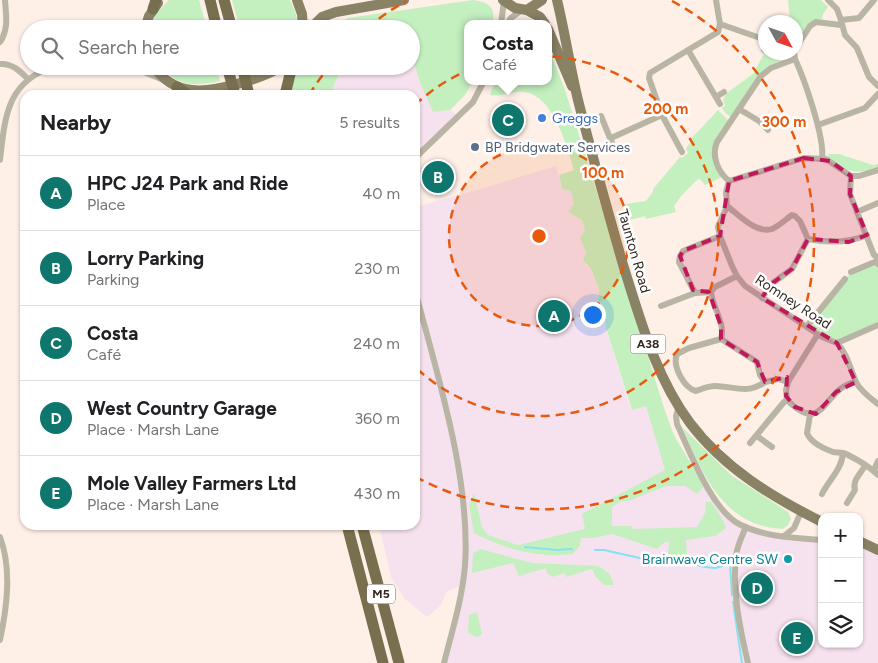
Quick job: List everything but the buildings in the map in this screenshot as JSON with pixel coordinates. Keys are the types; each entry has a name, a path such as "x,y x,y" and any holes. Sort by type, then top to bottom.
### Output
{"highway":[{"path":"210,0 215,20"},
{"path":"224,0 230,20"},
{"path":"229,75 234,90"},
{"path":"244,75 248,90"},
{"path":"286,90 290,75"},
{"path":"173,84 181,90"},
{"name":"M5","path":"348,530 383,663"},
{"name":"M5","path":"363,530 399,663"}],"main road":[{"path":"297,0 302,20"},
{"path":"319,20 336,12 404,0"},
{"path":"503,0 515,8 525,9 542,20"},
{"path":"525,9 542,0"},
{"name":"Taunton Road","path":"557,0 578,99 612,226 639,318 660,373 679,406 705,440 733,468 766,491 818,520"},
{"path":"149,20 154,6"},
{"name":"Taunton Road","path":"552,38 578,99"},
{"path":"163,75 173,84 191,90 212,89 263,75"}],"street":[{"path":"0,42 7,28 5,0"},
{"path":"501,20 503,0"},
{"path":"682,152 662,115 650,83 650,73 715,34 720,24 716,0"},
{"path":"828,0 837,9 845,35 861,53 869,77 878,86"},
{"path":"803,37 810,26 816,22 841,22 859,18 874,0 878,3"},
{"path":"145,20 154,6"},
{"path":"510,20 525,9"},
{"path":"720,24 758,37"},
{"path":"688,50 720,104"},
{"path":"729,181 718,167 714,151 717,142 757,82 766,72 786,60"},
{"path":"795,60 818,124 822,142 822,158"},
{"path":"0,64 14,66 20,72"},
{"path":"24,75 28,79"},
{"path":"0,160 8,109 12,99 33,75"},
{"path":"147,75 173,84"},
{"path":"420,153 473,102 482,85"},
{"path":"716,97 724,92"},
{"path":"818,124 865,108 878,94"},
{"path":"739,109 759,121 768,130"},
{"path":"611,138 662,115"},
{"path":"601,116 614,148"},
{"path":"729,181 800,158 822,158 830,161 851,176 859,176 878,170"},
{"path":"851,176 850,194 877,259 851,272"},
{"path":"695,293 679,262 680,256 683,251 720,236 719,223 728,206 726,192 729,181"},
{"path":"857,212 878,203"},
{"path":"728,206 753,225 764,230 773,229 792,216 795,216 800,220 808,239"},
{"path":"808,239 849,242 867,235"},
{"name":"Romney Road","path":"720,236 737,276 745,286 818,334 837,343 878,325"},
{"path":"762,298 770,285 792,269 808,239"},
{"path":"661,306 695,293 711,292 715,287 737,276"},
{"path":"808,326 846,279"},
{"path":"711,292 721,326 721,339"},
{"path":"420,310 454,445 463,512 465,564 462,590 444,663"},
{"path":"750,443 787,398 788,382 818,334"},
{"path":"765,382 760,375 757,362 721,339 690,348 677,354 675,360 688,388 696,391 712,385 749,389 778,379 788,382"},
{"path":"837,343 843,349 856,382 878,404"},
{"path":"787,398 802,412 810,415 819,412 840,388 856,382"},
{"path":"679,406 676,424 713,497 729,517 746,527 760,532 818,540"},
{"path":"810,415 807,429 808,437 827,450 843,453 876,472 878,461"},
{"path":"757,436 772,447"},
{"path":"822,494 840,465 843,453"},
{"path":"847,503 855,490 853,485 855,480 865,466"},
{"path":"784,536 794,528 801,512"},
{"path":"746,527 737,550 736,571 740,621 748,663"},
{"path":"0,537 6,562 7,584 4,621 0,640"}],"highlighted area":[{"path":"804,158 830,161 851,176 850,194 867,235 849,242 808,239 792,269 770,285 762,298 837,343 856,382 836,392 816,414 795,407 786,396 787,377 765,382 757,362 721,339 721,326 709,292 693,290 680,256 683,251 720,236 729,181"}],"shaded area":[{"path":"339,75 418,75 433,112 450,110 459,116 420,153 420,90 333,90"},
{"path":"556,166 562,189 571,191 574,204 568,212 582,220 585,230 580,238 586,253 586,265 591,269 599,290 598,301 603,306 606,329 631,410 646,405 665,470 697,494 704,486 729,517 760,532 818,539 818,648 863,648 863,545 878,550 878,663 444,663 462,587 446,592 441,605 427,617 405,599 391,577 380,530 420,530 420,206"}],"green space":[{"path":"169,0 199,0 205,20 154,20 156,14"},
{"path":"232,0 290,0 297,20 238,20"},
{"path":"473,0 487,4 493,13 493,20 464,20 464,85 471,85 465,95 450,110 433,112 418,75 420,75 420,20 344,20"},
{"path":"788,0 821,0 828,7 822,19 818,19 803,37 803,15 789,15"},
{"path":"552,57 564,87 665,411 674,435 704,486 697,494 685,486 666,486 628,501 622,501 612,507 612,526 632,526 632,529 697,527 705,513 706,502 711,502 726,528 715,536 686,540 687,558 673,558 668,554 669,542 665,542 657,549 612,534 594,538 581,538 580,545 573,554 547,555 510,548 474,533 469,506 474,493 482,527 488,535 518,545 585,529 582,514 665,470 646,406 632,410 606,328 603,306 598,301 599,289 591,269 583,260 586,253 580,238 585,230 582,220 568,212 574,204 571,191 562,189 559,175 574,170 557,123 543,102 534,95 516,92 490,95 494,85 552,85"},
{"path":"761,60 780,60 774,64 732,118 722,108 725,106 723,99 728,92 753,74"},
{"path":"171,75 218,75 220,81 206,84 191,84 184,83"},
{"path":"296,75 339,75 333,90 290,90"},
{"path":"718,110 729,121 714,146 722,177 705,185 700,179 697,180 674,206 676,212 646,219 645,216 622,222 629,216 625,204 646,201 653,192 653,189 680,157 682,158 688,153 686,148 691,142 690,140"},
{"path":"828,154 839,154 873,165 878,164 878,168 857,172 852,171 829,158"},
{"path":"878,264 878,325 837,343 808,327 851,272"},
{"path":"682,427 731,475 788,512 791,519 788,525 783,529 771,528 747,520 722,500 703,472"},
{"path":"480,549 532,563 598,566 609,573 614,585 604,585 596,577 592,569 566,577 565,573 552,577 547,573 546,568 519,576 513,563 472,573 473,553"},
{"path":"477,612 482,633 476,637 468,633 469,615"}],"waterway":[{"path":"525,547 557,550 572,549"},
{"path":"595,550 705,567 715,568 730,564 732,595"},
{"path":"733,602 742,663"}],"place":[{"name":"Greggs","path":"542,118"},
{"name":"Costa","path":"508,120"},
{"name":"BP Bridgwater Services","path":"475,147"},
{"name":"Lorry Parking","path":"438,177"},
{"name":"HPC J24 Park and Ride","path":"554,316"},
{"name":"Brainwave Centre SW","path":"788,559"},
{"name":"West Country Garage","path":"757,588"},
{"name":"Mole Valley Farmers Ltd","path":"797,638"}]}
